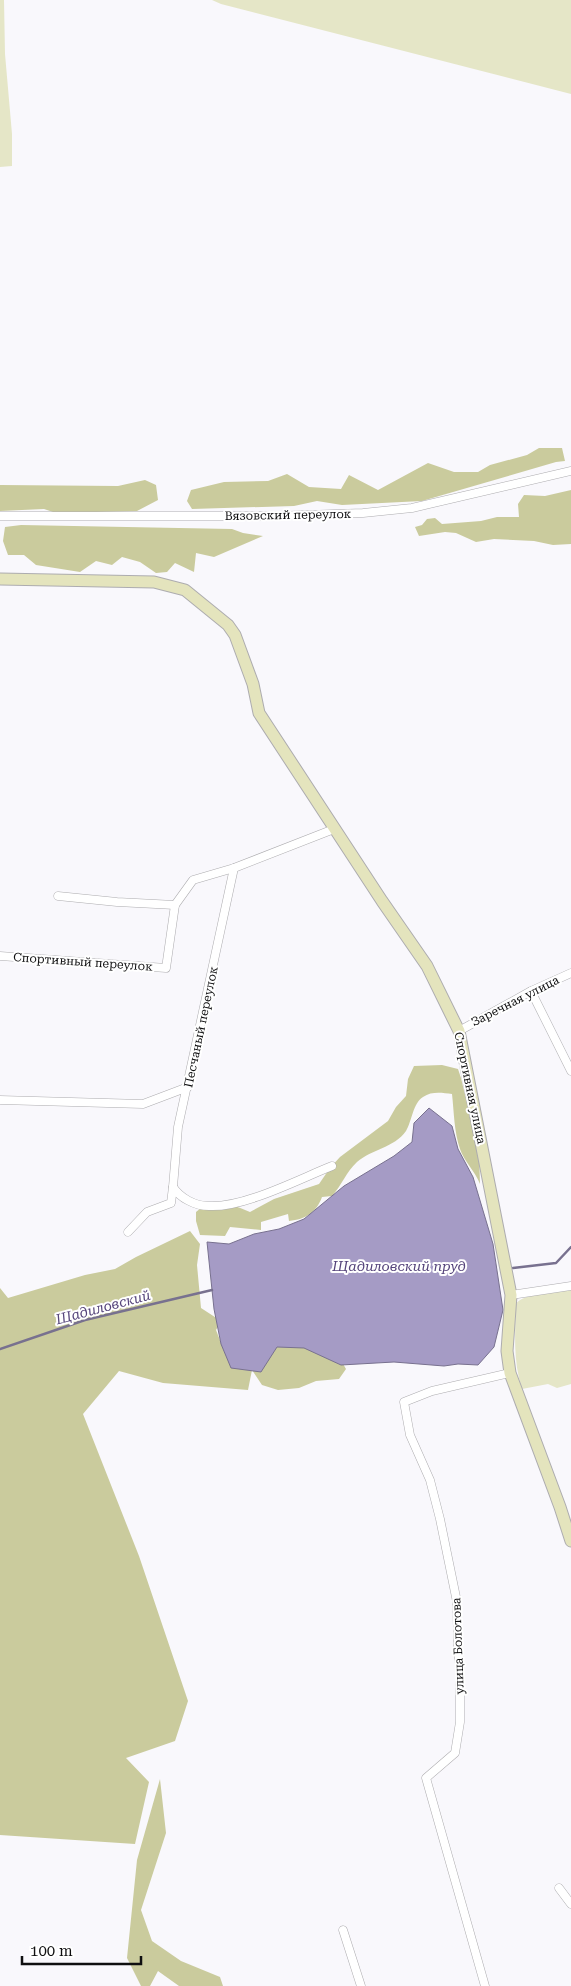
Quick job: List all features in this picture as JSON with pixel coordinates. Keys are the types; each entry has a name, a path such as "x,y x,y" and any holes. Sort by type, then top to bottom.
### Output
{"street":[{"name":"Вязовский переулок","path":"0,516 276,516 363,513 412,508 571,471"},
{"name":"Спортивная улица","path":"0,579 154,582 185,590 228,625 235,635 260,713 334,828 427,966 459,1031 511,1295 507,1351 510,1373 571,1541"},
{"path":"58,896 175,906 193,880 234,868 334,828"},
{"name":"Песчаный переулок","path":"173,1187 178,1127 234,868"},
{"name":"Спортивный переулок","path":"0,956 166,968 175,906"},
{"name":"Заречная улица","path":"459,1031 531,991 571,973"},
{"path":"531,991 571,1071"},
{"path":"0,1100 144,1104 188,1087"},
{"path":"173,1187 178,1195 184,1199 207,1206 230,1205 332,1166"},
{"path":"128,1232 147,1212 171,1203 173,1187"},
{"path":"511,1295 571,1286"},
{"name":"улица Болотова","path":"485,1986 426,1778 455,1753 460,1722 457,1602 430,1480 410,1435 404,1402 432,1391 510,1373"},
{"path":"560,1888 571,1904"},
{"path":"344,1930 361,1986"}],"green space":[{"path":"0,0 4,0 5,54 12,134 12,166 0,167"},
{"path":"212,0 571,0 571,94 221,4"},
{"path":"539,448 562,448 565,461 422,501 342,505 317,501 294,506 192,509 187,501 191,490 224,482 268,481 287,474 309,487 341,489 349,475 378,490 428,463 454,472 478,472 490,465 527,455"},
{"path":"145,480 156,485 158,500 137,511 56,513 44,509 0,511 0,485 118,486"},
{"path":"571,490 571,544 553,545 534,541 494,539 476,542 456,533 445,532 419,536 415,527 422,525 427,519 435,518 442,524 481,521 497,517 519,517 518,504 524,495 545,496"},
{"path":"21,525 232,529 263,536 214,557 196,553 194,572 175,563 167,572 156,573 140,562 122,557 112,565 96,561 80,572 36,565 24,555 8,555 3,541 5,527"},
{"path":"442,1065 458,1069 461,1078 479,1154 480,1184 460,1149 455,1129 452,1094 433,1093 426,1095 417,1103 408,1127 401,1137 357,1162 332,1196 322,1197 320,1203 310,1214 300,1219 289,1221 288,1214 261,1222 261,1230 230,1227 225,1236 200,1235 196,1221 196,1212 209,1204 229,1204 250,1212 274,1199 319,1184 340,1157 388,1121 396,1107 406,1096 408,1079 414,1066"},
{"path":"190,1231 200,1244 197,1265 201,1308 221,1321 216,1330 225,1353 263,1344 334,1348 346,1369 339,1379 316,1381 299,1388 278,1390 262,1385 252,1370 248,1390 163,1383 119,1371 83,1414 139,1556 188,1701 175,1741 126,1758 149,1782 135,1844 0,1835 0,1288 8,1298 85,1275 115,1269"},
{"path":"571,1290 571,1384 557,1388 548,1384 522,1389 516,1357 516,1304 520,1300 533,1295"},
{"path":"160,1779 166,1833 141,1910 152,1941 181,1961 220,1977 223,1986 179,1986 158,1971 150,1986 141,1986 127,1958 137,1860"}],"water":[{"name":"Щадиловский пруд","path":"429,1108 452,1126 458,1149 473,1177 493,1244 503,1310 494,1347 478,1365 458,1364 444,1366 394,1362 341,1365 304,1348 277,1347 261,1372 231,1368 221,1344 214,1309 207,1242 229,1244 254,1234 279,1229 304,1219 344,1186 394,1156 412,1142 414,1123"}],"waterway":[{"name":"Щадиловский","path":"513,1268 556,1263 571,1247"},
{"name":"Щадиловский","path":"0,1349 85,1320 212,1290"}]}
